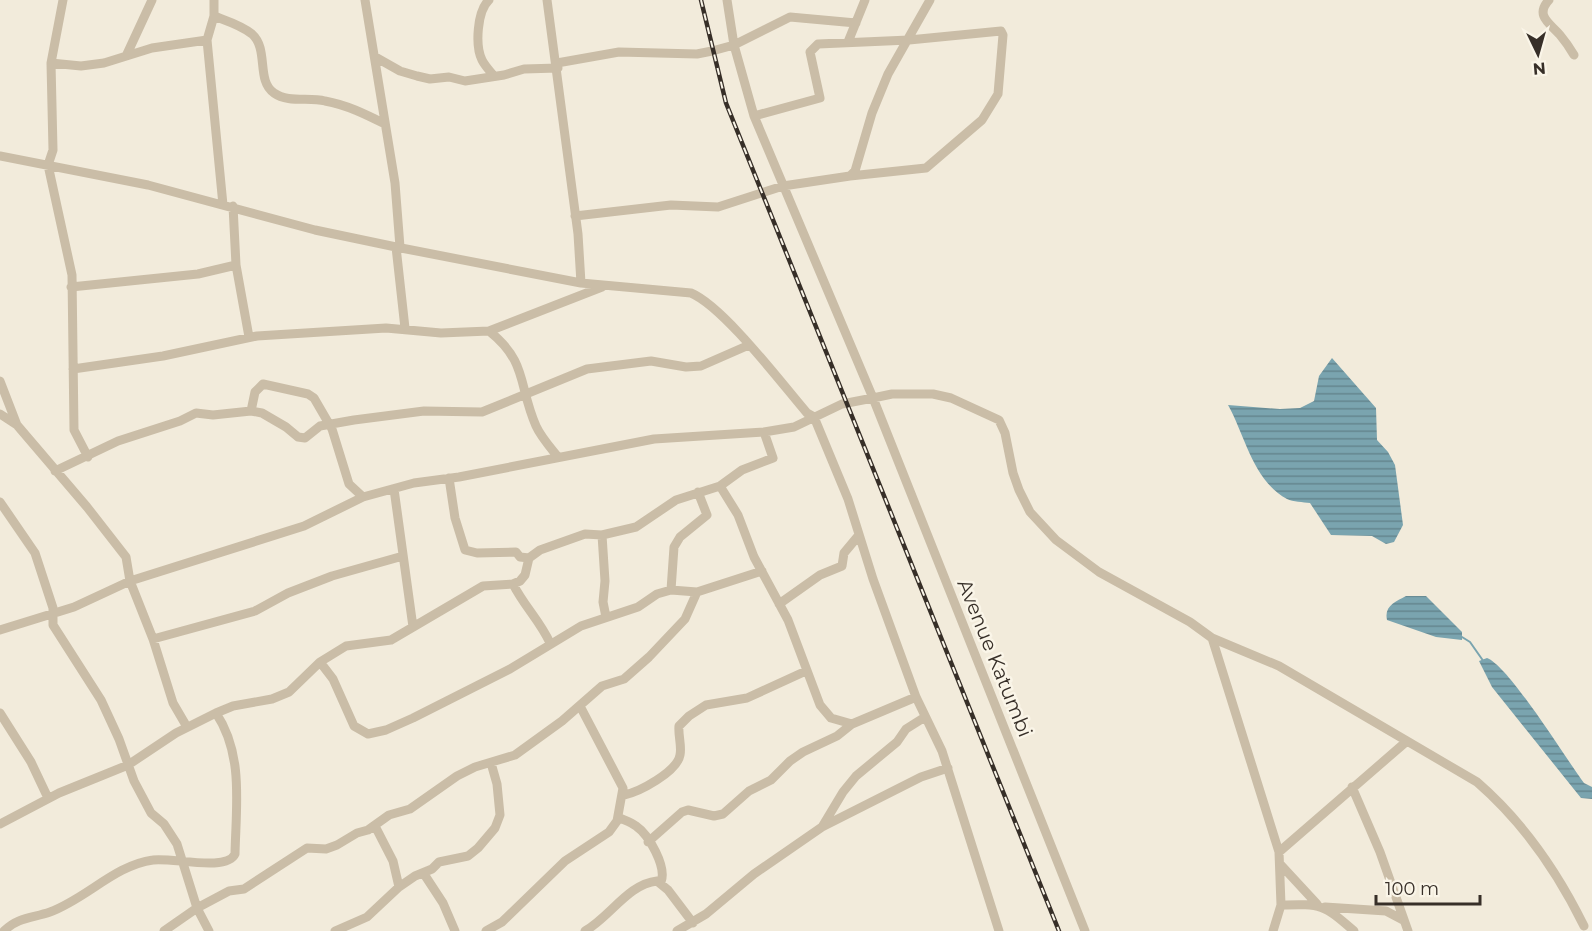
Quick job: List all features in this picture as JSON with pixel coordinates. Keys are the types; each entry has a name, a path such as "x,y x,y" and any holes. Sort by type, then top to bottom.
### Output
{"street":[{"path":"63,0 51,63 53,150 48,165 68,250 74,430 80,446 88,457"},
{"path":"127,54 152,0"},
{"path":"214,0 214,16 207,39 236,266 249,337"},
{"path":"365,0 377,58 397,201 398,247 405,328"},
{"path":"489,0 485,4 480,26 480,52 482,61 494,76"},
{"path":"547,0 557,66 581,283"},
{"name":"Avenue Katumbi","path":"727,0 734,45 754,116 873,398 1085,931"},
{"path":"848,42 865,0"},
{"path":"850,176 855,171 872,113 884,84 930,0"},
{"path":"1549,0 1543,12 1544,20 1558,32 1574,55"},
{"path":"214,16 237,25 253,36 262,51 265,77 272,92 282,97 321,100 349,106 385,124"},
{"path":"377,58 400,71 430,79 449,77 465,81 524,69 557,66 619,52 697,54 734,45 790,17 856,23"},
{"path":"575,216 671,206 718,207 783,186 926,168 982,120 998,94 1003,35 1001,31 909,40 823,42 810,52 820,98 754,116"},
{"path":"51,63 88,65 104,63 127,54 207,39"},
{"path":"0,156 148,185 315,230 398,247 581,283 696,295 750,345 807,413 814,417 848,499 916,697 948,768 999,931"},
{"path":"71,287 198,273 236,266"},
{"path":"73,369 163,356 249,337 405,328 441,333 489,331 605,285"},
{"path":"507,345 508,322"},
{"path":"489,331 507,345 514,356 536,425 558,457"},
{"path":"55,471 118,441 180,421 196,413 220,415 251,411 272,417 298,437 310,436 321,426 424,411 482,412 587,369 651,362 686,367 701,366 750,345"},
{"path":"0,381 17,425"},
{"path":"251,411 255,392 263,384 308,394 314,398 329,425 350,484 363,497"},
{"path":"0,630 92,600 130,581 304,526 363,497 414,483 664,438 764,432 794,427 842,405 892,394 933,394 951,398 999,420 1005,433 1019,490 1030,512 1056,540 1099,572 1190,622 1212,638 1279,666 1477,782 1497,800 1525,832 1571,899 1582,929 1592,919"},
{"path":"0,414 17,425 126,557 130,581 153,639 173,703 188,727"},
{"path":"0,824 48,798 128,765 188,727 216,713 233,706 272,699 289,692 320,662 346,645 391,640 483,586 513,584 525,575 529,558 540,550 585,534 602,535 636,527 676,500 720,486 742,470 773,458 764,432"},
{"path":"78,461 80,446"},
{"path":"449,478 455,518 465,550 477,553 516,552 520,557 529,558"},
{"path":"720,486 749,538 762,572 788,620 824,713 852,724"},
{"path":"394,489 413,627"},
{"path":"671,590 674,547 680,537 707,514 698,492"},
{"path":"0,502 34,553 53,608 53,625 58,635 101,700 151,813 173,836 197,908 209,931"},
{"path":"602,535 605,581 603,602 606,617"},
{"path":"779,604 820,575 842,566 844,553 859,535"},
{"path":"153,639 255,611 288,593 332,576 403,556"},
{"path":"320,662 333,679 354,726 368,734 386,730 413,718 518,665 572,630 638,607 657,594 671,590 697,591 762,572"},
{"path":"513,584 529,613 541,623 550,644"},
{"path":"164,931 197,908 229,891 244,889 308,848 326,849 375,826 389,815 410,809 457,776 515,755 580,706 602,686 624,679 650,657 685,619 697,591"},
{"path":"1212,638 1279,852 1281,905 1274,931"},
{"path":"624,795 648,785 673,767 681,752 679,726 699,708 747,698 806,671"},
{"path":"648,842 682,812 697,812 710,816 723,814 750,791 771,780 790,761 837,736 852,724 916,697"},
{"path":"486,931 502,921 565,861 609,832 618,817 624,795 619,779 580,706"},
{"path":"0,712 31,762 48,798"},
{"path":"4,931 25,917 50,912 86,894 133,865 164,859 183,863 226,863 232,860 235,854 237,774 227,732 216,713"},
{"path":"822,827 843,792 856,776 897,742 901,733 925,717"},
{"path":"1279,852 1407,741"},
{"path":"334,931 377,910 399,887 424,874 439,862 468,856 495,828 500,804 492,763"},
{"path":"677,931 693,922 754,874 822,827 921,777 948,768"},
{"path":"1352,787 1380,852 1407,926"},
{"path":"618,817 636,825 663,866 661,882 693,922"},
{"path":"375,826 393,861 399,887"},
{"path":"1280,864 1321,905 1354,931"},
{"path":"424,874 443,903 455,931"},
{"path":"585,931 602,920 641,884 661,882"},
{"path":"1281,905 1321,905 1386,911 1407,926"}],"water":[{"path":"1332,358 1376,408 1377,440 1388,452 1395,465 1403,525 1394,542 1386,544 1372,536 1331,535 1310,503 1289,500 1275,491 1251,457 1228,405 1280,409 1300,408 1314,401 1319,376"},
{"path":"1406,596 1426,596 1462,632 1462,640 1436,637 1387,620 1389,608"},
{"path":"1487,658 1497,665 1523,695 1584,783 1592,787 1592,799 1581,798 1492,687 1479,661"}],"waterway":[{"path":"1462,637 1470,642 1484,662"}],"railway":[{"path":"701,0 726,103 1059,931"}]}
